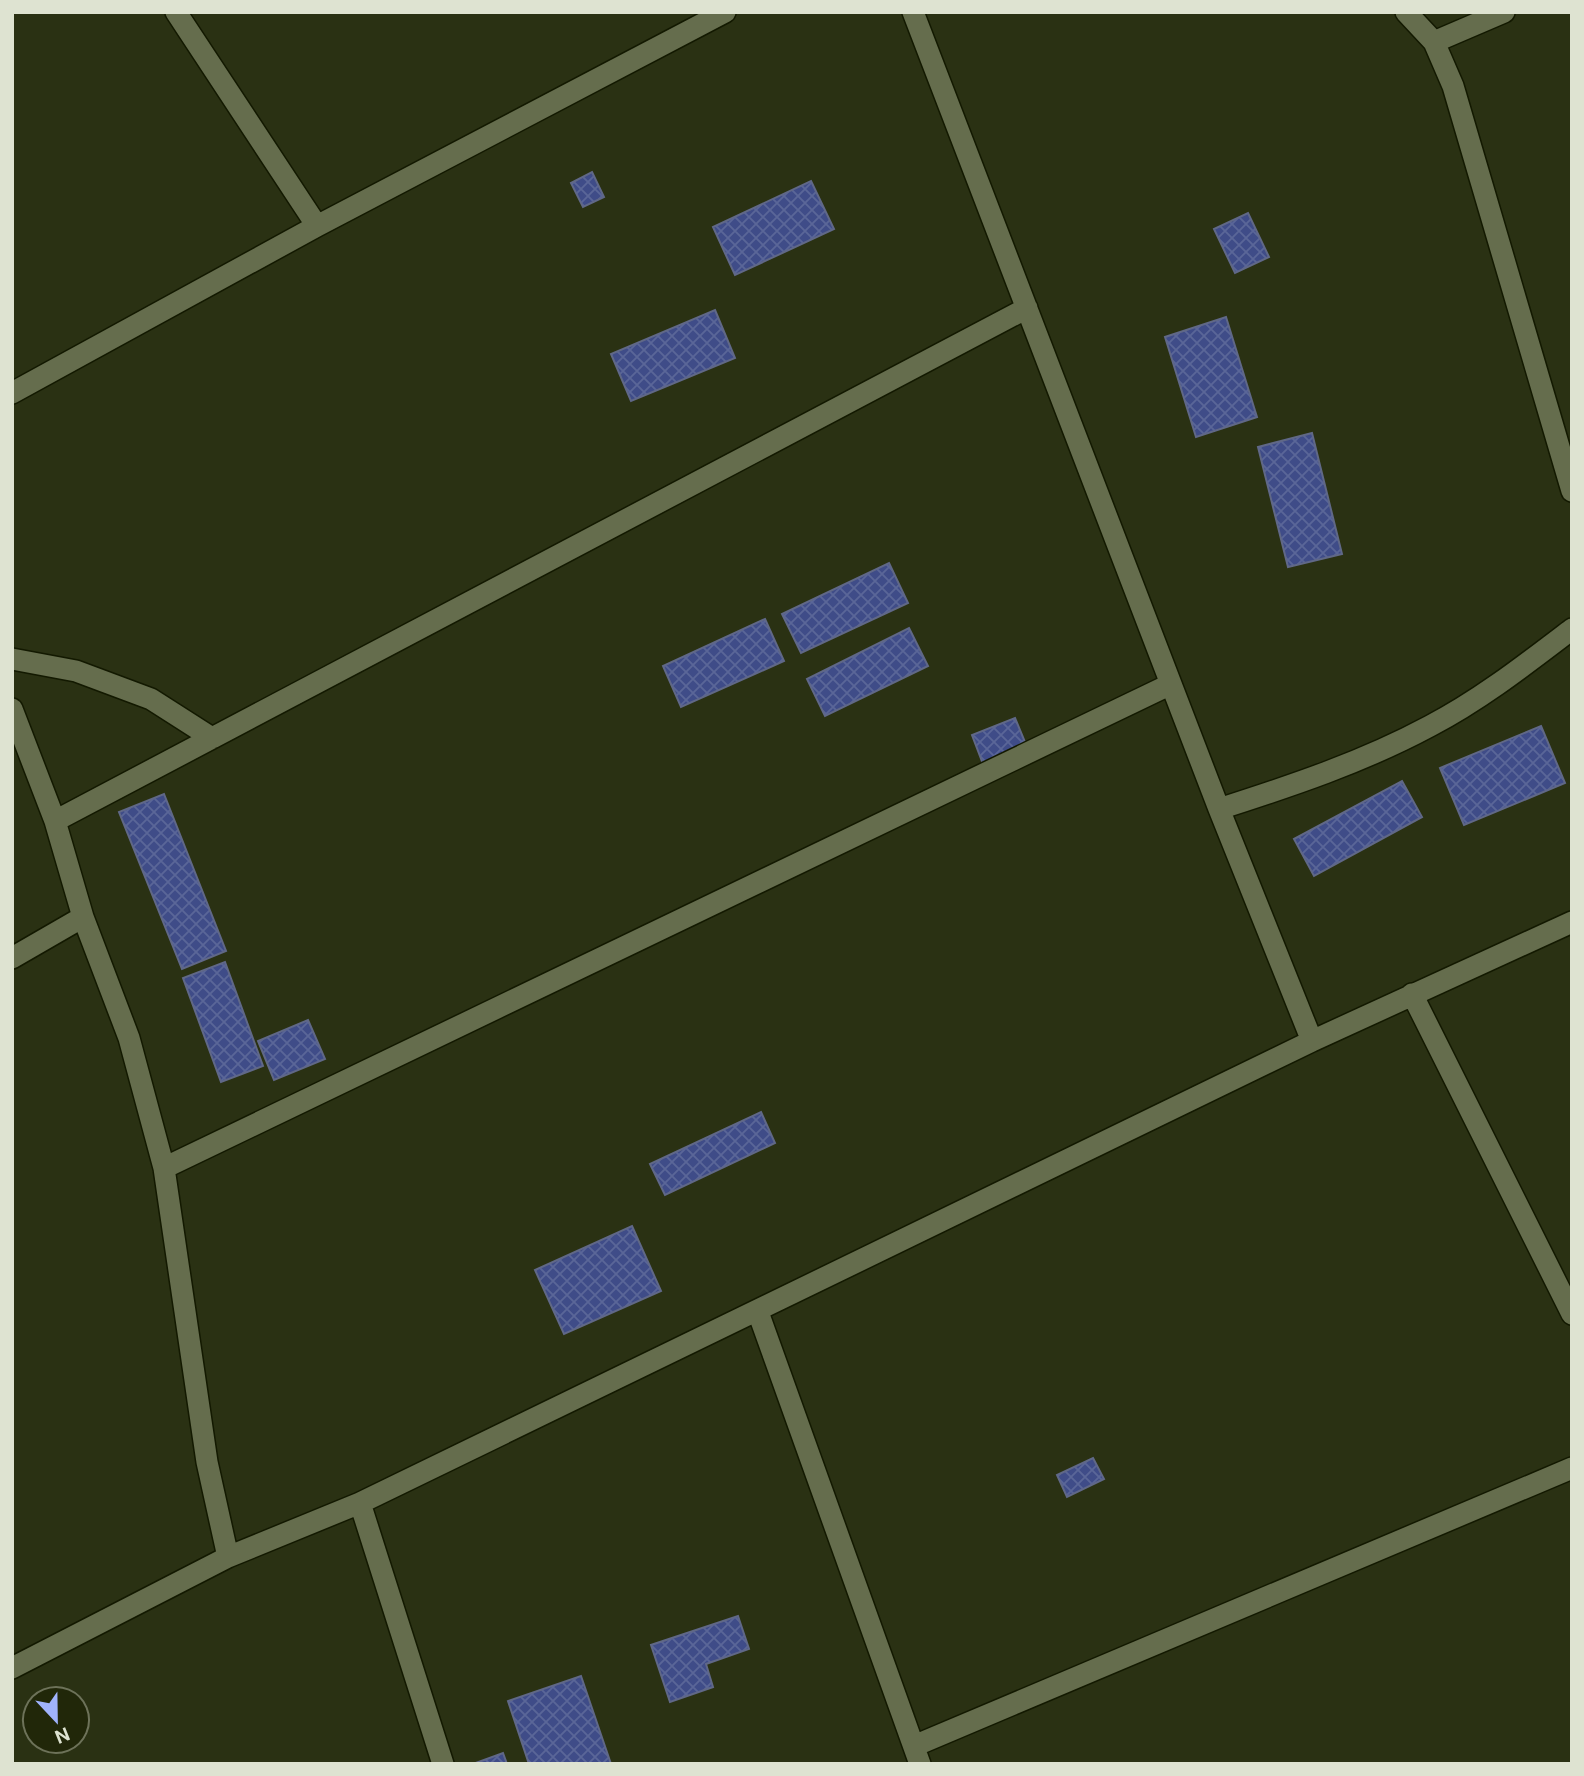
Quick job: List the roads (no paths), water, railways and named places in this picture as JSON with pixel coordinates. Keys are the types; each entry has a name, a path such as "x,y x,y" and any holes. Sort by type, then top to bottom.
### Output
{"street":[{"path":"176,12 317,226"},
{"path":"12,393 317,226 725,12"},
{"path":"913,12 1219,809 1312,1041"},
{"path":"1406,12 1434,43 1453,86 1571,485"},
{"path":"1434,43 1504,12"},
{"path":"55,821 1027,308"},
{"path":"1219,809 1324,775 1430,726 1508,678 1572,629"},
{"path":"12,659 76,671 151,699 212,738"},
{"path":"164,1168 1171,684"},
{"path":"12,709 55,821 83,917 129,1038 164,1168 207,1462 228,1557"},
{"path":"12,958 83,917"},
{"path":"12,1668 228,1557 360,1503 1312,1041 1572,922"},
{"path":"1412,994 1572,1314"},
{"path":"758,1312 917,1755 1572,1468"},
{"path":"360,1503 443,1764"}]}
